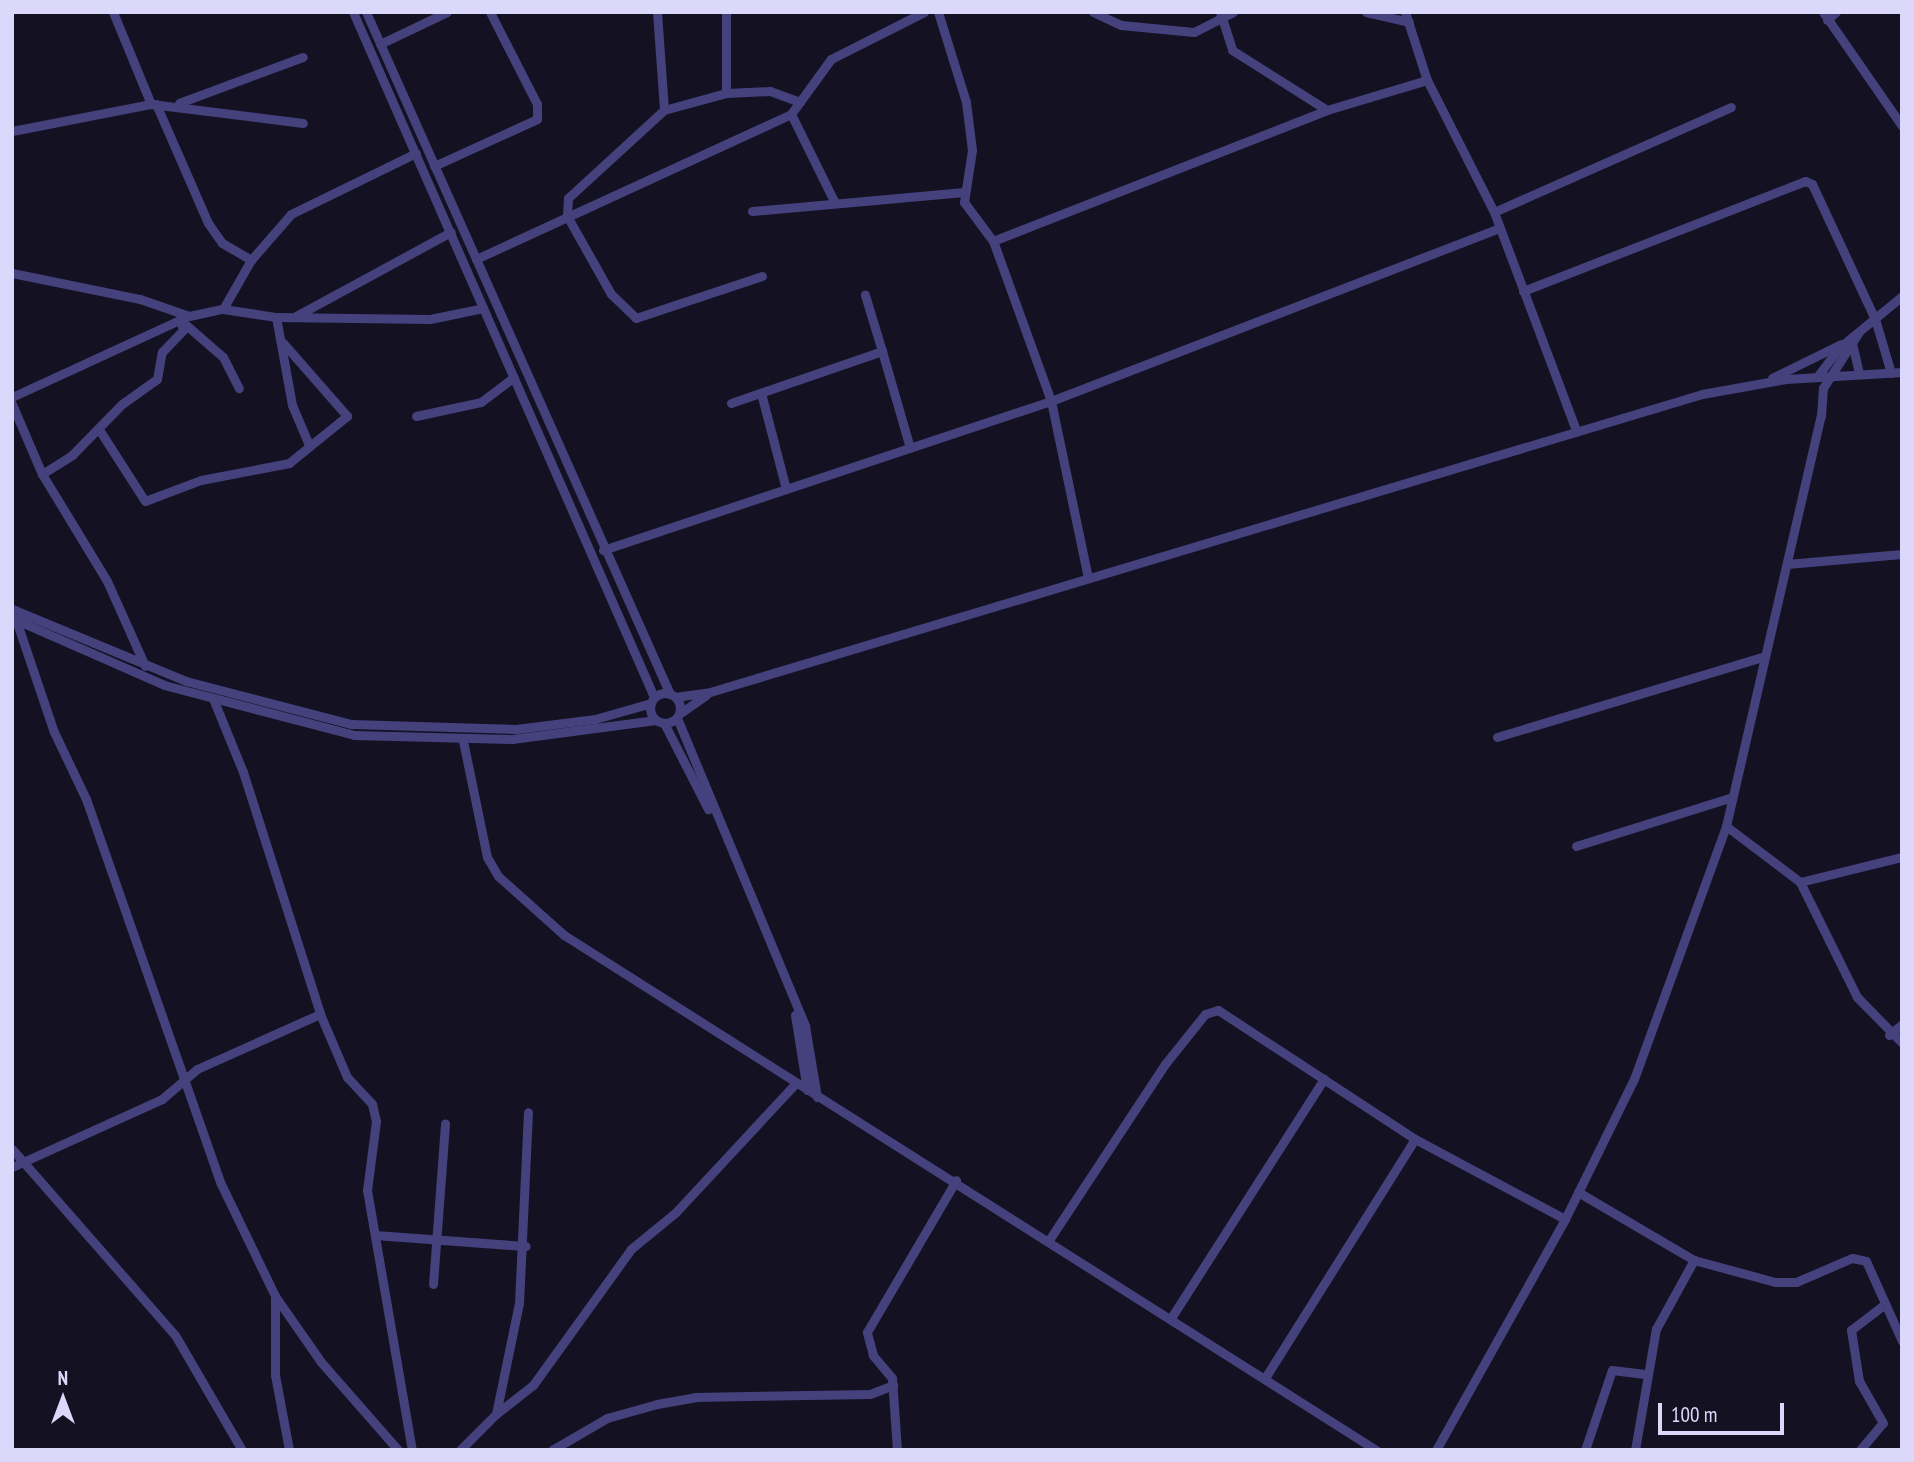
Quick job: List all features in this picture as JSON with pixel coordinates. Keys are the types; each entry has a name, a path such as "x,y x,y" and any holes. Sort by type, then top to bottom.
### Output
{"street":[{"path":"113,12 208,223 222,243 251,260"},
{"path":"353,12 514,377 653,700 660,722 790,1000 804,1044 807,1090"},
{"path":"366,12 603,550 673,695 678,716 805,1026 817,1097"},
{"path":"380,44 447,12"},
{"path":"434,166 537,119 537,104 490,12"},
{"path":"657,12 664,110"},
{"path":"726,12 726,93"},
{"path":"476,259 791,114 831,59 924,12"},
{"path":"938,12 966,102 972,150 964,202 993,241 1051,401 1088,578"},
{"path":"1093,12 1121,25 1185,31 1233,12"},
{"path":"1366,12 1407,17 1426,80 1494,212 1576,430"},
{"path":"1836,12 1825,16 1902,126"},
{"path":"1221,16 1233,50 1327,110"},
{"path":"174,105 303,57"},
{"path":"993,241 1327,110 1426,80"},
{"path":"762,276 636,318 611,294 568,216 568,198 591,171 664,110 726,93 770,91 800,102"},
{"path":"12,131 153,104 303,123"},
{"path":"1494,212 1731,107"},
{"path":"791,114 835,203"},
{"path":"223,309 251,260 291,214 416,153"},
{"path":"1523,290 1805,181 1812,184 1875,319 1891,373"},
{"path":"752,211 964,192"},
{"path":"603,550 1051,401 1500,228"},
{"path":"295,317 451,232"},
{"path":"12,273 140,299 185,320 223,357 239,388"},
{"path":"864,295 910,448"},
{"path":"1817,376 1859,332 1902,296"},
{"path":"12,397 185,320 223,309 276,317 430,319 483,307"},
{"path":"276,317 283,343 292,405 309,445"},
{"path":"41,474 100,431 122,404 157,379 162,352 185,320"},
{"path":"1851,340 1851,360 1859,374"},
{"path":"1436,1450 1565,1219 1634,1079 1726,826 1787,564 1823,388 1828,375 1851,340"},
{"path":"1765,382 1851,340"},
{"path":"100,431 145,501 201,480 289,463 347,416 283,343"},
{"path":"731,403 882,351"},
{"path":"12,609 145,666 309,715 390,728 557,725 673,695 710,692 1576,430 1765,382 1828,375 1902,372"},
{"path":"1817,376 1823,388"},
{"path":"416,416 481,402 514,377"},
{"path":"761,393 786,489"},
{"path":"12,404 41,474 107,582 145,666"},
{"path":"1787,564 1902,554"},
{"path":"14,619 214,701 354,735 463,741 561,735 660,722 678,716 710,692"},
{"path":"14,619 186,1081 219,1182 275,1296 321,1362 398,1450"},
{"path":"1497,737 1765,656"},
{"path":"214,701 243,772 320,1014 347,1077 374,1113 367,1189 412,1450"},
{"path":"463,741 476,825 498,876 564,935 817,1097 956,1180 1376,1450"},
{"path":"1576,846 1732,797"},
{"path":"1726,826 1800,882 1857,998 1889,1035 1902,1043"},
{"path":"1800,882 1902,857"},
{"path":"1049,1240 1165,1063 1210,1011 1225,1014 1415,1139 1565,1219"},
{"path":"12,1167 162,1099 215,1060 320,1014"},
{"path":"1889,1035 1902,1024"},
{"path":"1171,1318 1324,1079"},
{"path":"460,1450 496,1414 533,1385 631,1249 676,1212 796,1083"},
{"path":"496,1414 526,1246 528,1112"},
{"path":"433,1284 446,1123"},
{"path":"1265,1378 1415,1139"},
{"path":"12,1149 175,1335 242,1450"},
{"path":"897,1450 890,1418 893,1385 869,1345 870,1320 956,1180"},
{"path":"1578,1192 1694,1260 1783,1284 1859,1259 1866,1261 1899,1329 1902,1341"},
{"path":"375,1235 526,1246"},
{"path":"1635,1450 1643,1374 1656,1329 1694,1260"},
{"path":"275,1296 275,1375 289,1450"},
{"path":"1860,1450 1883,1423 1858,1381 1852,1330 1885,1304"},
{"path":"1585,1450 1612,1370 1643,1374"},
{"path":"552,1450 607,1418 657,1404 695,1397 870,1394 893,1385"}]}
